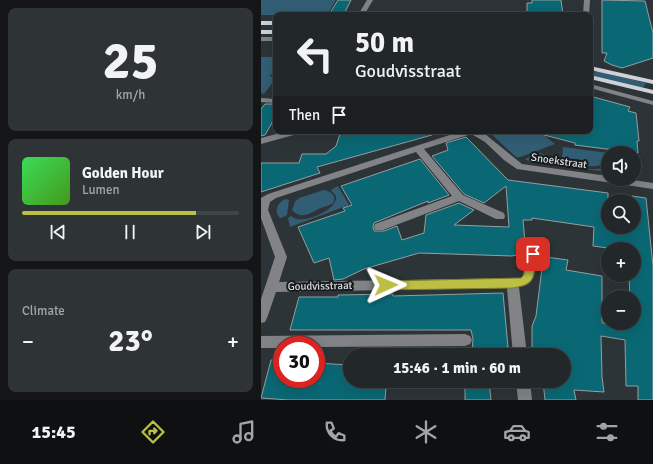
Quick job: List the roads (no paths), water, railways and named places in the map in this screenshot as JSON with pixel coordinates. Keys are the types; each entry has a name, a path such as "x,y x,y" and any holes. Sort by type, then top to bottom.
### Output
{"main road":[{"path":"261,23 273,23"},
{"path":"261,32 273,32"},
{"path":"593,69 653,82"},
{"path":"593,78 653,92"}],"street":[{"path":"363,12 370,0"},
{"path":"586,12 587,0"},
{"path":"261,39 273,39"},
{"path":"593,87 653,103"},
{"path":"261,100 273,101"},
{"path":"261,141 287,134"},
{"path":"261,318 281,257 263,210 263,202 272,196 461,134"},
{"name":"Snoekstraat","path":"481,134 514,164 520,167 653,186"},
{"path":"418,148 459,197 500,216"},
{"path":"379,227 459,197"},
{"name":"Goudvisstraat","path":"272,287 523,282 529,276 533,254"},
{"path":"513,283 519,348"},
{"path":"261,342 465,340"},
{"path":"524,388 525,400"}]}
